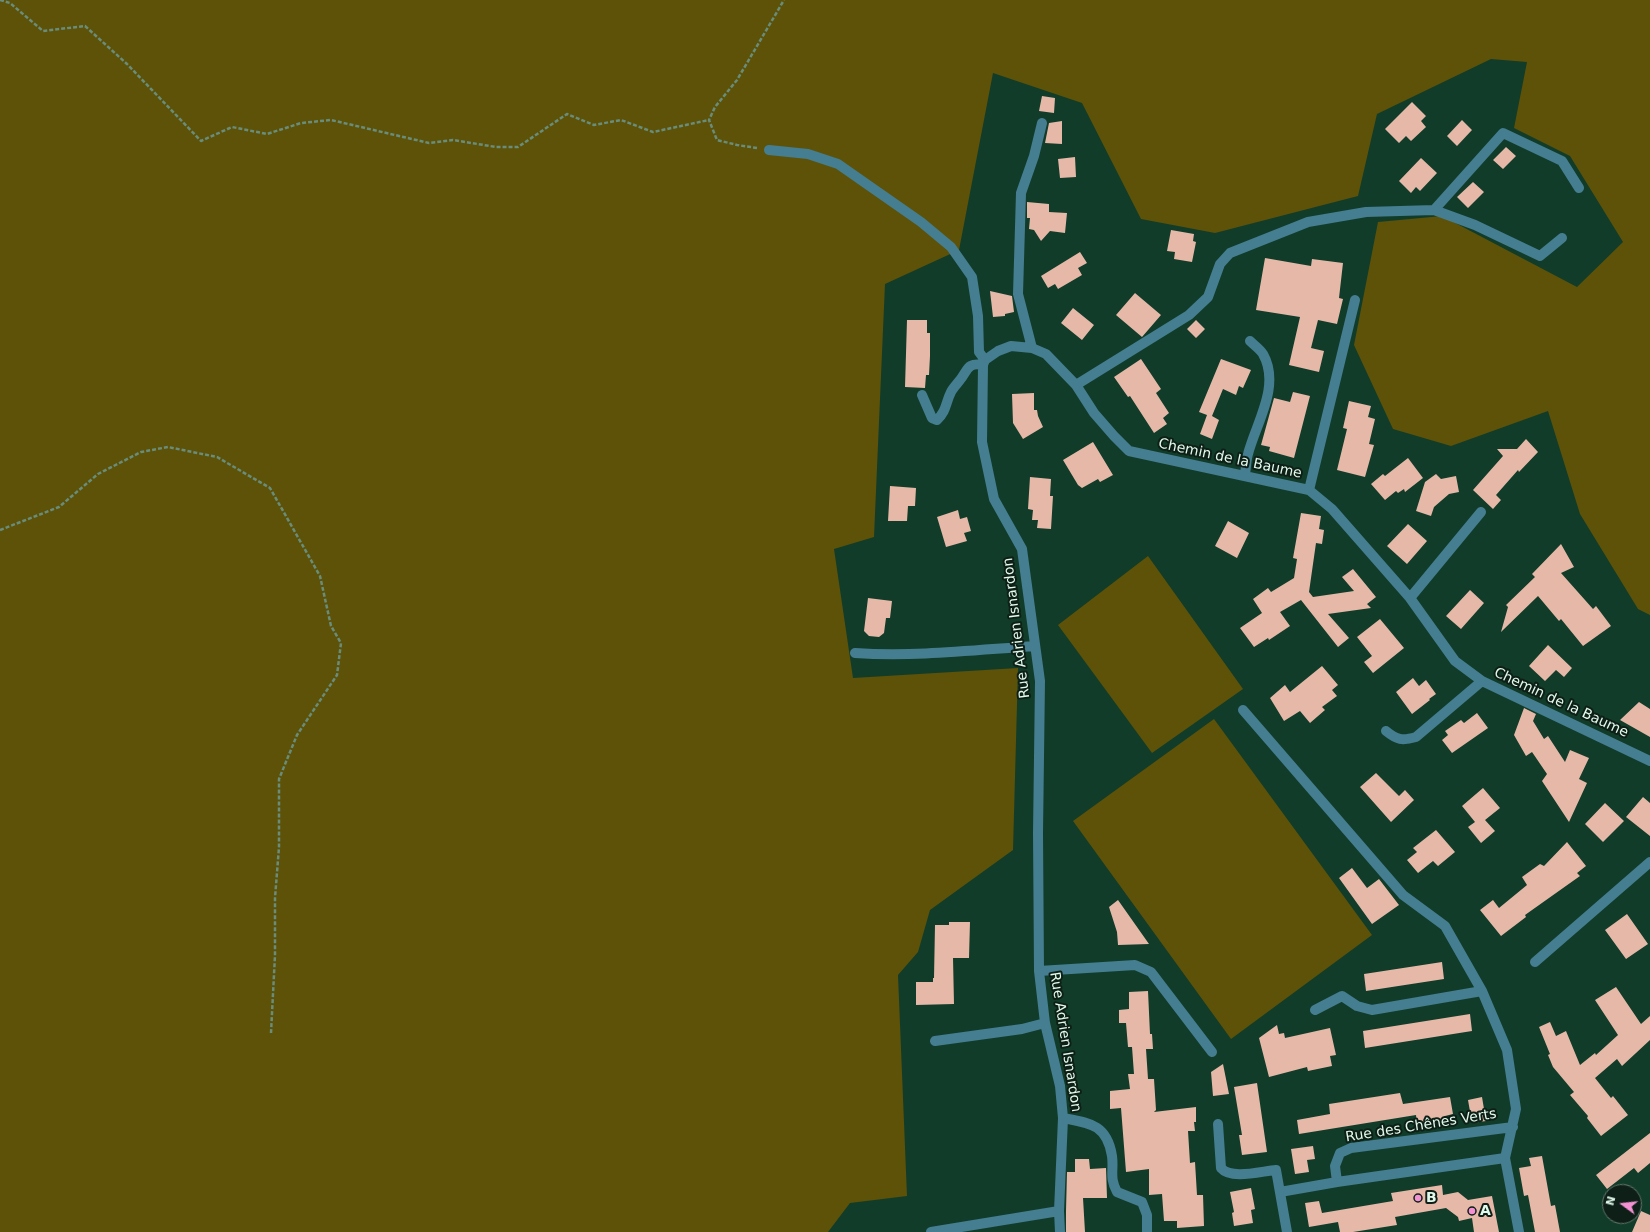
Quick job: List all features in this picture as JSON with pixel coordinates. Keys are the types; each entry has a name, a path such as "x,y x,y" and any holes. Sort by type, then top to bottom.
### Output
{"street":[{"path":"1032,348 1018,294 1021,192 1034,156 1042,123"},
{"path":"1434,210 1503,133 1562,161 1579,188"},
{"name":"Rue Adrien Isnardon","path":"769,150 808,154 838,164 921,222 951,247 972,277 978,316 979,352 984,363 982,442 994,499 1022,549 1040,680 1038,833 1039,971 1045,1023 1060,1086 1063,1118 1059,1211 1060,1232"},
{"path":"1076,385 1189,315 1208,297 1220,264 1230,253 1308,222 1366,212 1434,210 1475,224 1540,256 1562,238"},
{"path":"1309,490 1355,300"},
{"path":"1244,476 1248,455 1267,399 1270,384 1268,369 1263,354 1250,341"},
{"name":"Chemin de la Baume","path":"922,395 932,418 937,420 944,413 951,392 968,368 976,364 984,363 998,351 1011,346 1032,348 1046,354 1076,385 1094,413 1129,451 1309,490 1332,509 1410,598 1456,661 1482,681 1650,761"},
{"path":"1410,598 1481,512"},
{"path":"855,652 877,654 928,654 1035,646"},
{"name":"Chemin de la Baume","path":"1386,731 1394,738 1407,740 1416,737 1482,681"},
{"path":"1243,710 1402,894 1445,926 1482,990 1507,1050 1516,1109 1506,1158 1519,1232"},
{"path":"1536,962 1650,862"},
{"path":"1039,971 1136,965 1151,972 1212,1052"},
{"path":"1315,1010 1342,996 1357,1006 1372,1010 1482,990"},
{"path":"935,1041 1022,1029 1045,1023"},
{"path":"1063,1118 1091,1123 1103,1131 1112,1156 1112,1182 1117,1192 1142,1202 1147,1215 1147,1232"},
{"path":"1218,1124 1221,1168 1225,1173 1232,1175 1276,1170 1287,1232"},
{"name":"Rue des Chênes Verts","path":"1337,1182 1335,1166 1340,1153 1351,1148 1513,1127"},
{"path":"1280,1192 1337,1182 1506,1158"},
{"path":"931,1232 1059,1211"}],"path":[{"path":"0,0 10,3 43,31 85,26 126,64 201,141 232,127 267,134 301,122 331,120 429,143 453,140 496,147 518,148 567,114 594,125 621,120 653,132 709,120"},
{"path":"769,150 717,140 709,120 715,107 737,80 784,0"},
{"path":"0,530 59,507 98,474 141,452 168,447 217,457 270,488 320,576 331,626 341,643 337,675 297,735 279,779 279,847 275,898 275,955 271,1033"}],"shaded area":[{"path":"0,0 1650,0 1650,615 1638,609 1580,514 1548,411 1451,446 1393,429 1354,345 1378,222 1442,216 1577,287 1623,242 1570,156 1514,128 1527,62 1491,59 1377,114 1358,196 1215,233 1141,219 1082,103 993,73 959,250 885,284 874,537 834,549 853,678 1018,668 1013,850 930,910 918,952 898,975 907,1196 850,1203 828,1232 0,1232"},
{"path":"1148,556 1243,689 1152,753 1058,625"},
{"path":"1214,719 1372,935 1231,1039 1073,821"}],"building":[{"path":"1042,96 1055,98 1054,113 1039,111"},
{"path":"1412,102 1426,116 1421,121 1426,127 1411,141 1406,136 1399,143 1385,129"},
{"path":"1462,120 1472,130 1457,146 1447,136"},
{"path":"1062,121 1062,144 1045,143 1049,123"},
{"path":"1506,147 1516,156 1503,169 1493,160"},
{"path":"1075,157 1076,177 1060,178 1058,159"},
{"path":"1421,158 1437,173 1420,191 1416,187 1411,193 1399,181"},
{"path":"1473,182 1484,192 1468,208 1457,197"},
{"path":"1027,202 1049,204 1049,212 1067,213 1065,233 1050,231 1041,241 1034,230 1029,229 1030,218 1027,218"},
{"path":"1171,230 1194,234 1193,241 1196,242 1192,262 1174,259 1175,252 1167,251"},
{"path":"1080,252 1087,263 1078,268 1082,275 1058,289 1055,284 1048,288 1041,276"},
{"path":"1265,258 1311,266 1312,259 1343,263 1339,298 1343,299 1337,324 1318,320 1311,348 1324,351 1319,372 1289,365 1300,317 1256,310"},
{"path":"990,291 1012,296 1014,312 1005,314 1005,316 993,317"},
{"path":"1135,293 1161,315 1142,337 1116,315"},
{"path":"1073,308 1094,325 1082,340 1061,323"},
{"path":"907,320 927,320 927,333 930,333 930,356 929,375 926,375 925,388 905,387"},
{"path":"1196,320 1205,329 1196,338 1187,329"},
{"path":"1141,359 1161,389 1156,393 1169,413 1163,418 1167,424 1154,433 1130,396 1128,397 1114,377"},
{"path":"1221,359 1251,370 1243,388 1239,386 1236,395 1223,389 1212,416 1219,420 1212,439 1200,434 1207,415 1199,412"},
{"path":"1293,392 1310,396 1294,458 1269,451 1270,447 1261,445 1274,398 1290,402"},
{"path":"1034,393 1034,410 1037,410 1043,427 1023,439 1013,423 1012,394"},
{"path":"1349,401 1371,406 1368,417 1375,419 1369,444 1374,445 1365,477 1337,470 1347,429 1343,428"},
{"path":"1526,439 1538,452 1519,472 1518,470 1496,495 1501,500 1493,509 1473,490 1503,456 1497,449 1517,449"},
{"path":"1093,442 1113,475 1100,482 1098,479 1082,488 1078,485 1063,460"},
{"path":"1408,458 1423,478 1405,492 1404,489 1398,493 1396,491 1385,500 1371,484 1383,474 1385,476"},
{"path":"1436,474 1441,479 1456,476 1459,492 1449,494 1434,507 1431,516 1416,511 1425,482"},
{"path":"1030,477 1051,479 1050,496 1053,496 1051,529 1037,528 1038,520 1032,520 1033,510 1028,509"},
{"path":"890,486 916,488 915,506 908,506 907,521 888,521"},
{"path":"958,510 960,519 967,517 971,531 964,533 967,541 946,547 937,517"},
{"path":"1301,513 1321,516 1319,529 1324,530 1322,544 1316,543 1309,592 1313,597 1354,591 1342,577 1353,569 1376,597 1367,604 1371,608 1328,614 1349,638 1338,647 1301,600 1280,612 1290,626 1269,640 1268,638 1254,647 1240,628 1262,613 1253,599 1268,588 1271,592 1294,578 1297,559 1293,558"},
{"path":"1228,521 1249,533 1237,558 1215,546"},
{"path":"1408,524 1427,541 1407,564 1387,546"},
{"path":"1561,544 1574,567 1561,573 1593,609 1596,606 1611,626 1583,646 1561,619 1559,621 1538,596 1501,632 1508,607 1506,605 1535,577 1532,574"},
{"path":"1470,590 1484,603 1461,629 1446,616"},
{"path":"868,598 892,601 890,618 886,618 884,633 879,637 869,636 864,631"},
{"path":"1380,619 1404,648 1373,673 1364,662 1372,656 1357,637"},
{"path":"1548,645 1572,668 1564,677 1556,670 1545,681 1529,666"},
{"path":"1322,666 1338,685 1332,690 1337,696 1322,707 1325,710 1310,723 1300,711 1284,721 1270,698 1285,685 1290,692"},
{"path":"1413,678 1419,686 1426,680 1436,694 1412,714 1396,692"},
{"path":"1639,702 1650,709 1650,737 1620,720"},
{"path":"1524,708 1536,714 1533,721 1544,739 1548,736 1565,762 1570,750 1589,758 1579,779 1587,783 1569,822 1542,781 1547,774 1532,752 1526,756 1514,735"},
{"path":"1477,713 1488,728 1452,753 1442,740 1448,735 1445,731 1461,720 1464,723"},
{"path":"1376,773 1399,796 1405,790 1414,800 1391,822 1360,787"},
{"path":"1483,788 1500,808 1485,820 1495,831 1481,843 1468,827 1475,822 1462,806"},
{"path":"1643,797 1650,803 1650,836 1626,817"},
{"path":"1605,803 1624,821 1603,842 1585,824"},
{"path":"1436,830 1455,852 1438,866 1433,861 1418,873 1407,860 1417,852 1413,848"},
{"path":"1567,842 1586,866 1577,873 1580,876 1525,915 1526,917 1501,936 1480,910 1493,900 1499,908 1527,885 1522,877 1540,864 1544,866"},
{"path":"1352,868 1367,888 1379,879 1399,905 1372,924 1339,878"},
{"path":"1118,900 1149,944 1118,945 1117,932 1109,907"},
{"path":"1627,914 1648,944 1626,959 1605,930"},
{"path":"949,922 970,922 969,958 953,958 954,1004 916,1005 916,982 933,982 934,978 935,925 949,925"},
{"path":"1442,962 1444,979 1366,991 1364,974"},
{"path":"1616,987 1641,1024 1650,1016 1650,1040 1622,1066 1617,1059 1595,1078 1611,1098 1613,1096 1628,1115 1601,1136 1587,1118 1588,1116 1570,1095 1574,1092 1553,1067 1548,1055 1550,1054 1539,1027 1550,1022 1556,1036 1566,1031 1580,1065 1595,1053 1596,1055 1618,1035 1595,1000"},
{"path":"1148,991 1150,1034 1152,1034 1153,1049 1146,1049 1148,1079 1154,1079 1156,1110 1154,1112 1196,1107 1196,1122 1194,1122 1195,1131 1188,1131 1190,1163 1195,1162 1197,1195 1203,1195 1204,1226 1177,1228 1177,1221 1164,1221 1162,1194 1149,1195 1149,1169 1126,1172 1121,1108 1110,1109 1110,1091 1130,1089 1128,1074 1134,1074 1132,1047 1128,1047 1126,1023 1119,1023 1119,1010 1129,1009 1129,992"},
{"path":"1470,1014 1472,1031 1365,1048 1363,1031"},
{"path":"1277,1025 1279,1034 1284,1033 1285,1038 1330,1028 1336,1055 1330,1056 1332,1066 1308,1071 1307,1067 1269,1077 1259,1038"},
{"path":"1223,1064 1229,1094 1213,1096 1211,1072"},
{"path":"1257,1083 1267,1152 1242,1155 1239,1135 1242,1135 1234,1087"},
{"path":"1400,1093 1403,1104 1450,1097 1453,1114 1445,1116 1446,1122 1417,1126 1416,1115 1299,1134 1297,1120 1330,1114 1329,1104"},
{"path":"1482,1097 1486,1121 1472,1123 1468,1100"},
{"path":"1650,1133 1650,1163 1638,1173 1634,1168 1613,1184 1603,1184 1596,1175"},
{"path":"1313,1146 1315,1159 1307,1160 1309,1172 1295,1174 1291,1149"},
{"path":"1542,1156 1551,1206 1555,1205 1560,1232 1535,1232 1528,1195 1524,1196 1519,1168 1531,1166 1529,1158"},
{"path":"1075,1159 1089,1159 1090,1169 1106,1168 1107,1198 1083,1198 1085,1232 1066,1232 1067,1172 1075,1172"},
{"path":"1442,1185 1443,1195 1458,1192 1468,1200 1492,1196 1499,1232 1474,1232 1472,1218 1459,1221 1458,1217 1446,1208 1395,1217 1397,1225 1353,1232 1340,1232 1338,1222 1309,1227 1305,1203 1319,1201 1322,1213 1393,1201 1391,1193"},
{"path":"1251,1188 1255,1209 1251,1210 1253,1223 1234,1226 1232,1213 1234,1212 1230,1192"},
{"path":"1642,1211 1650,1215 1650,1232 1632,1232 1635,1224 1642,1224"}],"place":[{"name":"B","path":"1418,1198"},
{"name":"A","path":"1472,1211"}]}
